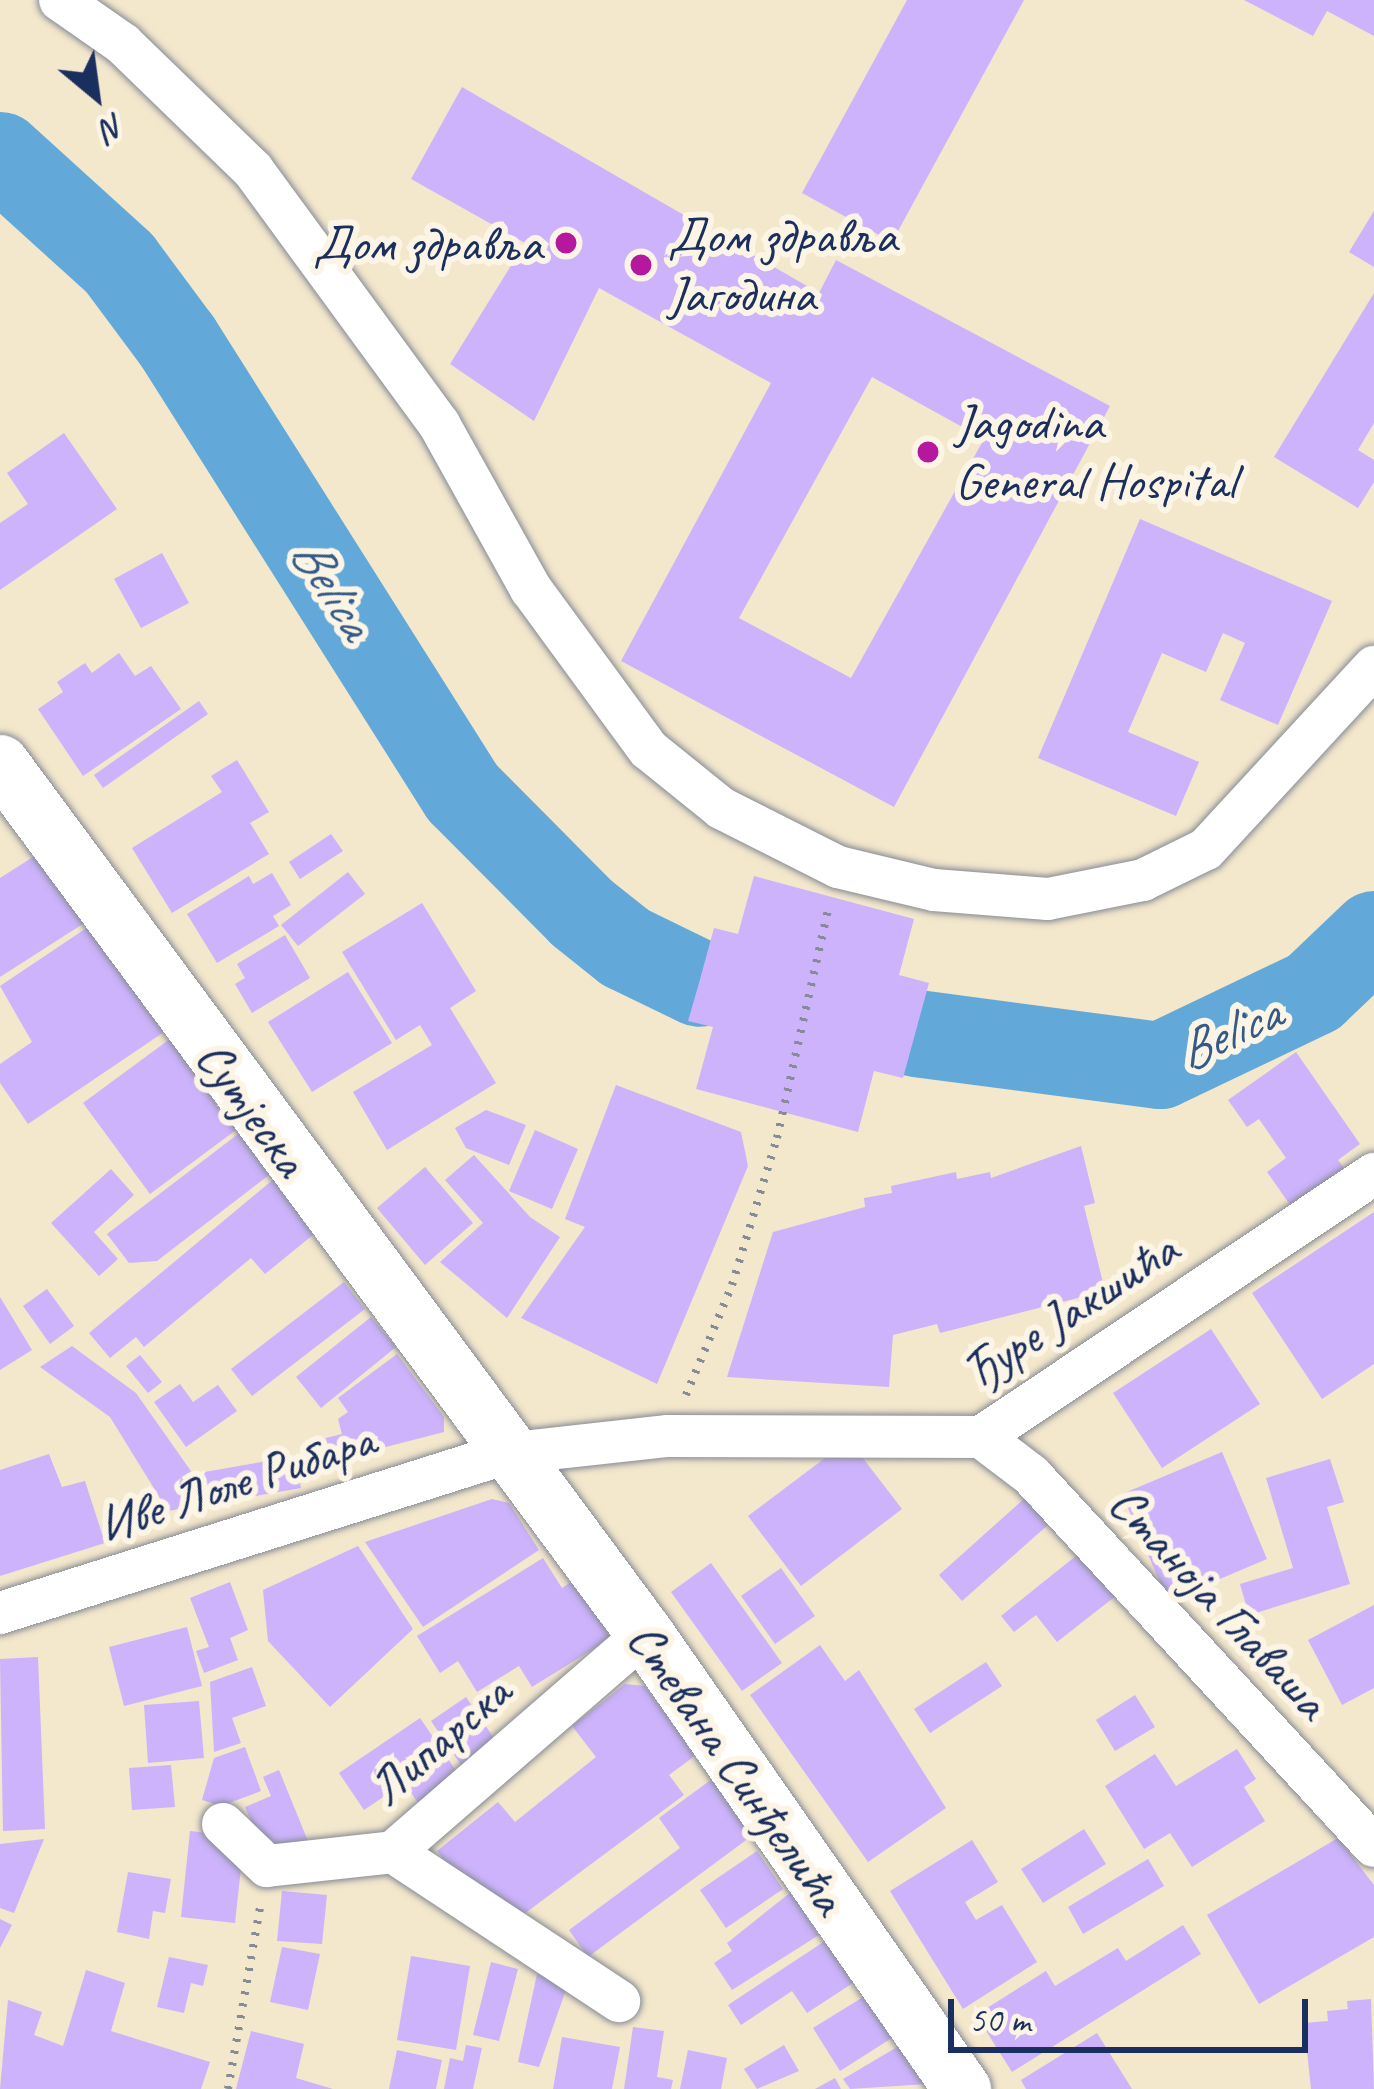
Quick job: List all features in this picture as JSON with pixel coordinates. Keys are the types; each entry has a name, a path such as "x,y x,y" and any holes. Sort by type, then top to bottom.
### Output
{"main road":[{"name":"Сутјеска","path":"0,763 504,1454"},
{"name":"Стевана Синђелића","path":"504,1454 645,1634 962,2089"}],"street":[{"path":"60,0 123,44 253,170 439,424 531,589 648,748 722,808 838,867 934,890 1048,899 1144,880 1206,849 1374,667"},
{"name":"Ђуре Јакшића","path":"504,1454 668,1436 981,1437 1374,1174"},
{"name":"Станоја Главаша","path":"981,1437 1031,1475 1374,1846"},
{"name":"Иве Лоле Рибара","path":"0,1613 504,1454"},
{"name":"Липарска","path":"267,1866 393,1852 645,1634"},
{"path":"224,1824 267,1866"},
{"path":"393,1852 619,2001"}],"path":[{"path":"668,1436 732,1285 777,1138 838,867"},
{"path":"228,2089 267,1866"}],"building":[{"path":"907,0 1024,0 892,242 802,193"},
{"path":"1244,0 1374,0 1374,36 1327,11 1313,36"},
{"path":"462,87 819,293 836,260 1110,406 894,807 621,661 771,383 599,288 534,421 450,364 525,243 411,179","holes":["872,377 984,439 851,678 739,618"]},
{"path":"1374,211 1374,267 1349,252"},
{"path":"1374,293 1374,423 1358,450 1374,460 1374,482 1358,508 1274,457"},
{"path":"64,433 117,509 0,590 0,523 28,504 7,473"},
{"path":"1140,519 1332,601 1278,725 1220,700 1245,643 1223,633 1206,672 1162,653 1128,732 1199,762 1176,816 1038,758"},
{"path":"162,553 189,603 141,628 114,579"},
{"path":"119,653 135,676 151,666 181,709 83,776 38,709 63,692 57,682 85,663 92,673"},
{"path":"199,701 208,714 103,788 94,775"},
{"path":"237,760 269,812 250,823 269,854 172,913 132,848 222,792 211,776"},
{"path":"331,834 343,851 300,879 289,862"},
{"path":"44,850 89,920 0,977 0,878"},
{"path":"348,872 365,894 298,946 281,925"},
{"path":"272,873 291,905 273,916 279,926 217,963 187,914 249,876 253,884"},
{"path":"754,876 914,919 899,975 929,983 903,1078 874,1071 858,1132 696,1089 713,1027 688,1021 714,928 738,934"},
{"path":"422,903 476,991 450,1008 496,1083 387,1150 353,1092 432,1045 420,1025 396,1040 342,952"},
{"path":"91,925 164,1032 28,1124 0,1083 0,1064 32,1042 0,986"},
{"path":"285,935 310,978 252,1013 235,984 245,978 237,964"},
{"path":"348,972 392,1043 312,1092 268,1022"},
{"path":"174,1036 240,1127 150,1194 83,1103"},
{"path":"1296,1052 1360,1144 1338,1160 1347,1172 1293,1209 1267,1172 1286,1158 1259,1119 1247,1127 1228,1100"},
{"path":"616,1085 741,1132 748,1166 657,1384 521,1318 585,1227 565,1219"},
{"path":"486,1110 526,1125 509,1165 466,1148 455,1128"},
{"path":"535,1130 578,1149 552,1209 509,1191"},
{"path":"242,1131 273,1172 157,1261 129,1263 107,1234"},
{"path":"1081,1146 1095,1203 1084,1206 1105,1291 940,1333 937,1324 893,1335 889,1387 727,1377 773,1232 865,1207 864,1198 892,1193 891,1186 956,1172 957,1179 990,1172 991,1178"},
{"path":"474,1155 530,1217 560,1237 507,1318 440,1262 483,1223 445,1180"},
{"path":"425,1167 473,1223 425,1265 377,1208"},
{"path":"111,1169 134,1195 94,1232 118,1259 99,1276 51,1223"},
{"path":"275,1178 319,1230 265,1274 251,1258 144,1347 136,1337 110,1358 89,1333"},
{"path":"1374,1212 1374,1364 1322,1399 1252,1293"},
{"path":"344,1282 365,1309 252,1396 231,1369"},
{"path":"47,1289 74,1326 50,1344 23,1306"},
{"path":"0,1297 32,1350 0,1370"},
{"path":"371,1317 396,1347 321,1408 296,1377"},
{"path":"1211,1329 1260,1404 1162,1468 1113,1393"},
{"path":"72,1346 136,1393 193,1474 295,1456 301,1488 168,1511 110,1417 40,1367"},
{"path":"397,1354 444,1417 444,1432 308,1467 302,1444 342,1434 338,1419 348,1412 338,1398"},
{"path":"140,1355 162,1382 148,1393 126,1366"},
{"path":"180,1384 193,1402 218,1385 237,1411 186,1447 154,1402"},
{"path":"849,1440 902,1509 801,1586 748,1516"},
{"path":"1222,1452 1267,1559 1168,1601 1122,1494"},
{"path":"49,1454 62,1487 85,1481 105,1543 0,1576 0,1470"},
{"path":"1330,1459 1344,1502 1327,1507 1350,1584 1249,1615 1240,1584 1293,1568 1266,1478"},
{"path":"1026,1497 1049,1524 962,1601 939,1575"},
{"path":"492,1499 509,1503 539,1550 423,1627 365,1542"},
{"path":"358,1546 413,1629 330,1707 268,1641 263,1590"},
{"path":"1082,1551 1117,1595 1057,1642 1036,1615 1014,1632 1001,1616"},
{"path":"543,1558 562,1588 575,1579 611,1638 532,1687 519,1666 477,1692 458,1661 440,1673 417,1636"},
{"path":"711,1563 782,1663 742,1691 671,1592"},
{"path":"781,1568 815,1616 775,1644 741,1596"},
{"path":"230,1582 248,1630 230,1638 238,1660 204,1673 196,1651 209,1647 190,1598"},
{"path":"1374,1605 1374,1688 1342,1705 1308,1640"},
{"path":"187,1627 202,1686 124,1706 109,1647"},
{"path":"820,1645 845,1681 859,1670 946,1808 868,1862 750,1695"},
{"path":"38,1657 45,1829 3,1831 0,1659"},
{"path":"986,1662 1002,1686 930,1733 914,1709"},
{"path":"252,1667 266,1706 232,1718 241,1743 214,1752 210,1682"},
{"path":"625,1684 645,1686 696,1755 669,1775 684,1795 524,1914 458,1877 437,1851 498,1802 515,1822 596,1757 572,1726"},
{"path":"1135,1695 1155,1727 1115,1751 1096,1720"},
{"path":"466,1697 498,1744 463,1768 431,1721"},
{"path":"199,1701 204,1758 148,1763 144,1705"},
{"path":"420,1718 459,1775 419,1804 404,1783 364,1810 339,1773"},
{"path":"245,1747 261,1791 221,1806 202,1800 214,1758"},
{"path":"1237,1749 1256,1779 1244,1787 1265,1821 1192,1867 1170,1833 1144,1849 1105,1786 1155,1754 1176,1786"},
{"path":"171,1765 175,1807 132,1810 129,1768"},
{"path":"279,1770 308,1841 267,1858 245,1807 271,1796 263,1777"},
{"path":"712,1779 753,1835 588,1957 569,1930 680,1848 659,1818"},
{"path":"1084,1829 1106,1864 1043,1903 1021,1869"},
{"path":"190,1831 216,1834 241,1868 235,1923 181,1917"},
{"path":"1338,1838 1374,1885 1374,1937 1259,2004 1207,1915"},
{"path":"44,1839 14,1913 0,1908 0,1844"},
{"path":"972,1840 998,1882 965,1902 976,1920 1002,1905 1037,1962 963,2009 890,1891"},
{"path":"757,1851 783,1889 726,1928 700,1890"},
{"path":"1148,1859 1164,1886 1083,1934 1068,1907"},
{"path":"128,1872 171,1879 165,1913 153,1911 149,1939 117,1932"},
{"path":"282,1891 327,1895 322,1944 277,1941"},
{"path":"791,1892 819,1935 732,1990 714,1963 732,1951 727,1943"},
{"path":"0,1919 12,1925 0,1948"},
{"path":"1183,1925 1201,1954 1012,2072 976,2015 1046,1971 1055,1986 1118,1948 1126,1961"},
{"path":"831,1937 859,1979 807,2013 792,1991 741,2025 728,2005"},
{"path":"282,1947 320,1954 308,2010 270,2002"},
{"path":"411,1956 470,1966 456,2050 397,2040"},
{"path":"169,1957 208,1965 203,1986 191,1983 184,2013 157,2007"},
{"path":"491,1962 518,1969 499,2041 473,2035"},
{"path":"86,1970 125,1983 111,2031 210,2062 201,2089 0,2089 8,2000 42,2012 34,2035 63,2046"},
{"path":"537,1974 569,1981 539,2067 518,2062"},
{"path":"868,1994 895,2036 840,2071 813,2028"},
{"path":"1371,1999 1374,2089 1311,2089 1304,2023 1328,2021 1327,2011 1348,2009 1347,2001"},
{"path":"633,2027 664,2031 657,2077 673,2080 671,2089 624,2089"},
{"path":"251,2031 304,2044 296,2078 333,2089 236,2089"},
{"path":"1097,2033 1132,2089 1026,2089 1021,2080"},
{"path":"562,2037 620,2047 612,2089 553,2089"},
{"path":"904,2043 927,2084 850,2089 843,2079"},
{"path":"466,2045 482,2048 473,2089 444,2089 450,2058 463,2061"},
{"path":"784,2045 799,2071 757,2089 744,2069"},
{"path":"397,2050 442,2060 436,2089 389,2089"},
{"path":"688,2050 727,2058 721,2089 680,2089"},
{"path":"835,2078 841,2089 815,2089"}],"waterway":[{"name":"Belica","path":"0,155 119,263 177,341 462,792 581,912 625,947 699,983"},
{"name":"Belica","path":"916,1033 1160,1065 1313,992 1374,934"}],"place":[{"name":"Дом здравља","path":"566,243"},
{"name":"Дом здравља Јагодина","path":"641,265"},
{"name":"Jagodina General Hospital","path":"928,452"}]}
